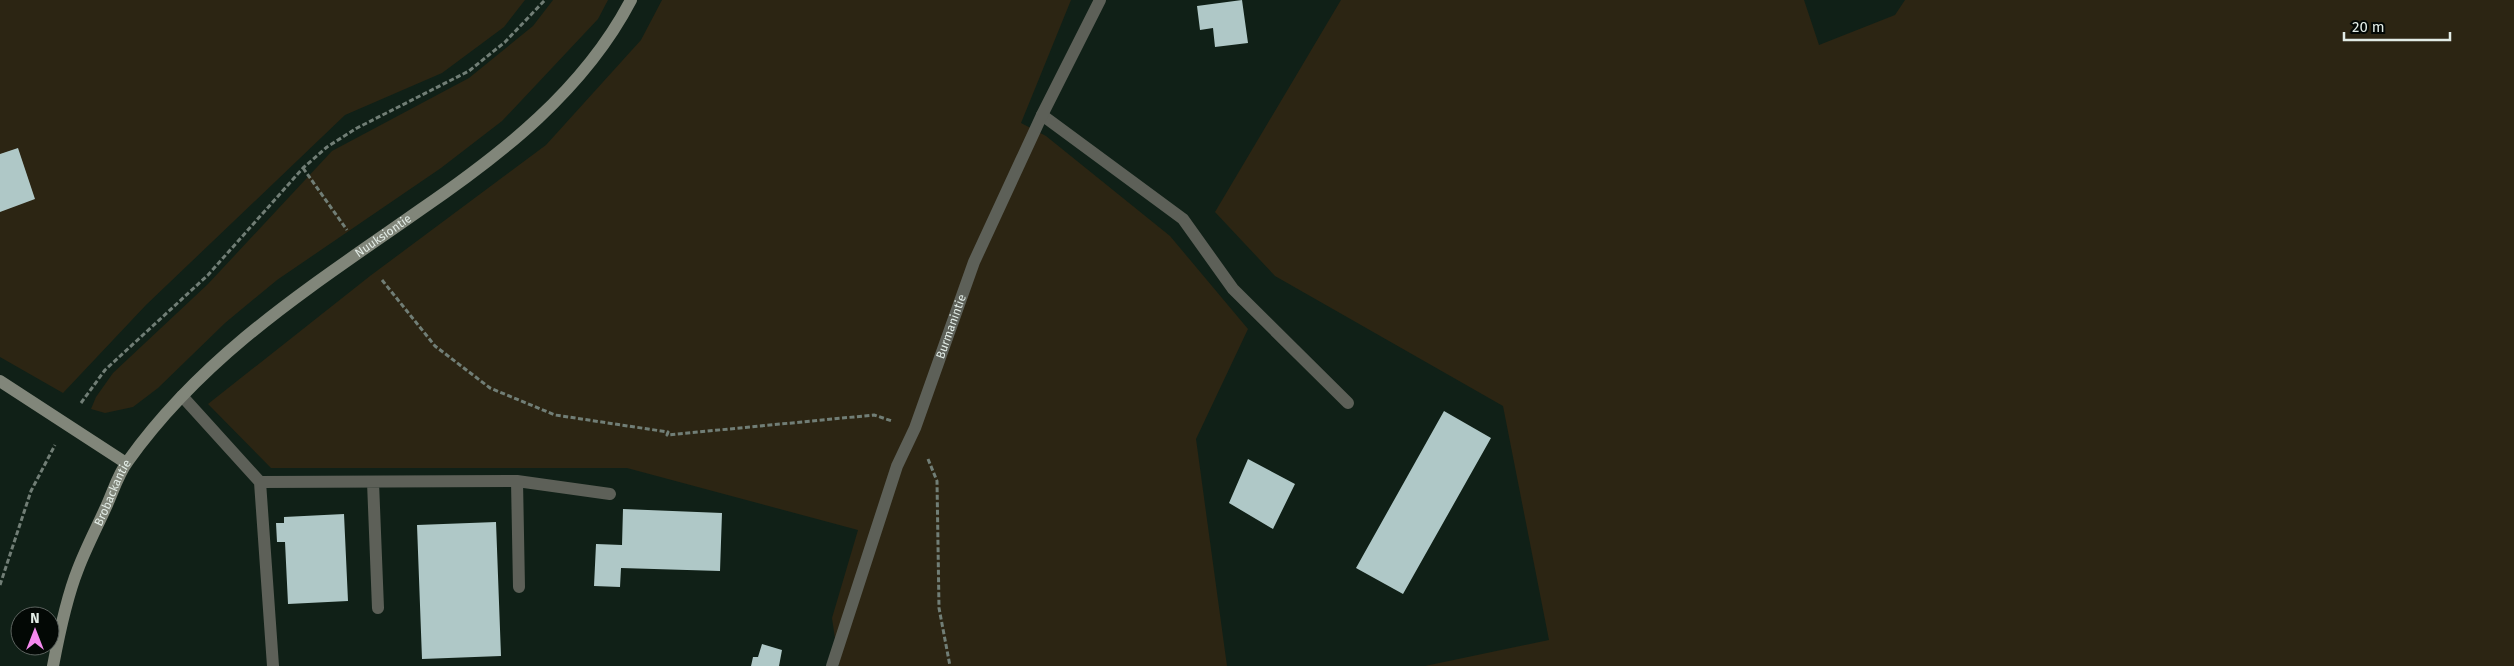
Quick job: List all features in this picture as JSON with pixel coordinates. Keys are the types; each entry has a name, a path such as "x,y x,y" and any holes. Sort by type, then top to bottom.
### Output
{"street":[{"name":"Nuuksiontie","path":"126,463 182,396 223,355 272,314 476,172 529,129 561,96 617,27 631,0"},
{"name":"Burmanintie","path":"832,666 897,466 915,428 974,262 1042,115 1100,0"},
{"path":"1042,115 1183,219 1232,289 1348,403"},
{"name":"Brobackantie","path":"0,381 126,463 77,570 65,612 54,666"},
{"path":"182,396 260,482 273,666"},
{"path":"260,482 517,481 610,494"},
{"path":"517,481 518,586"},
{"path":"373,482 378,608"}],"path":[{"path":"0,585 32,491 66,424 105,370 208,275 303,168 327,147 357,128 469,71 505,42 545,0"},
{"path":"303,168 347,230"},
{"path":"382,280 435,346 490,388 555,415 668,432 667,434 874,415 915,428 937,481 939,608 950,666"}],"shaded area":[{"path":"0,0 525,0 504,27 442,73 345,115 146,305 63,393 0,357"},
{"path":"553,0 608,0 598,19 502,121 441,168 277,280 225,323 158,388 133,407 105,413 91,409 96,397 113,373 208,284 332,151 469,78 533,26"},
{"path":"662,0 1071,0 1021,123 1046,136 1170,236 1248,329 1196,439 1227,666 839,666 832,618 858,530 627,468 271,468 208,404 370,276 546,145 641,40"},
{"path":"1341,0 1804,0 1819,45 1895,15 1905,0 2514,0 2514,666 1425,666 1549,640 1503,406 1275,276 1215,212"}],"building":[{"path":"1242,0 1248,43 1215,47 1213,28 1200,30 1197,6"},
{"path":"18,148 35,199 0,212 0,154"},
{"path":"1444,411 1491,438 1403,594 1356,568"},
{"path":"1248,459 1295,484 1273,529 1229,503"},
{"path":"623,509 722,513 720,571 621,568 620,587 594,586 596,544 622,545"},
{"path":"344,514 348,601 288,604 285,542 277,542 276,523 284,523 284,517"},
{"path":"496,522 501,656 422,659 417,525"},
{"path":"762,644 782,650 779,666 751,666 753,657 758,657"}]}
